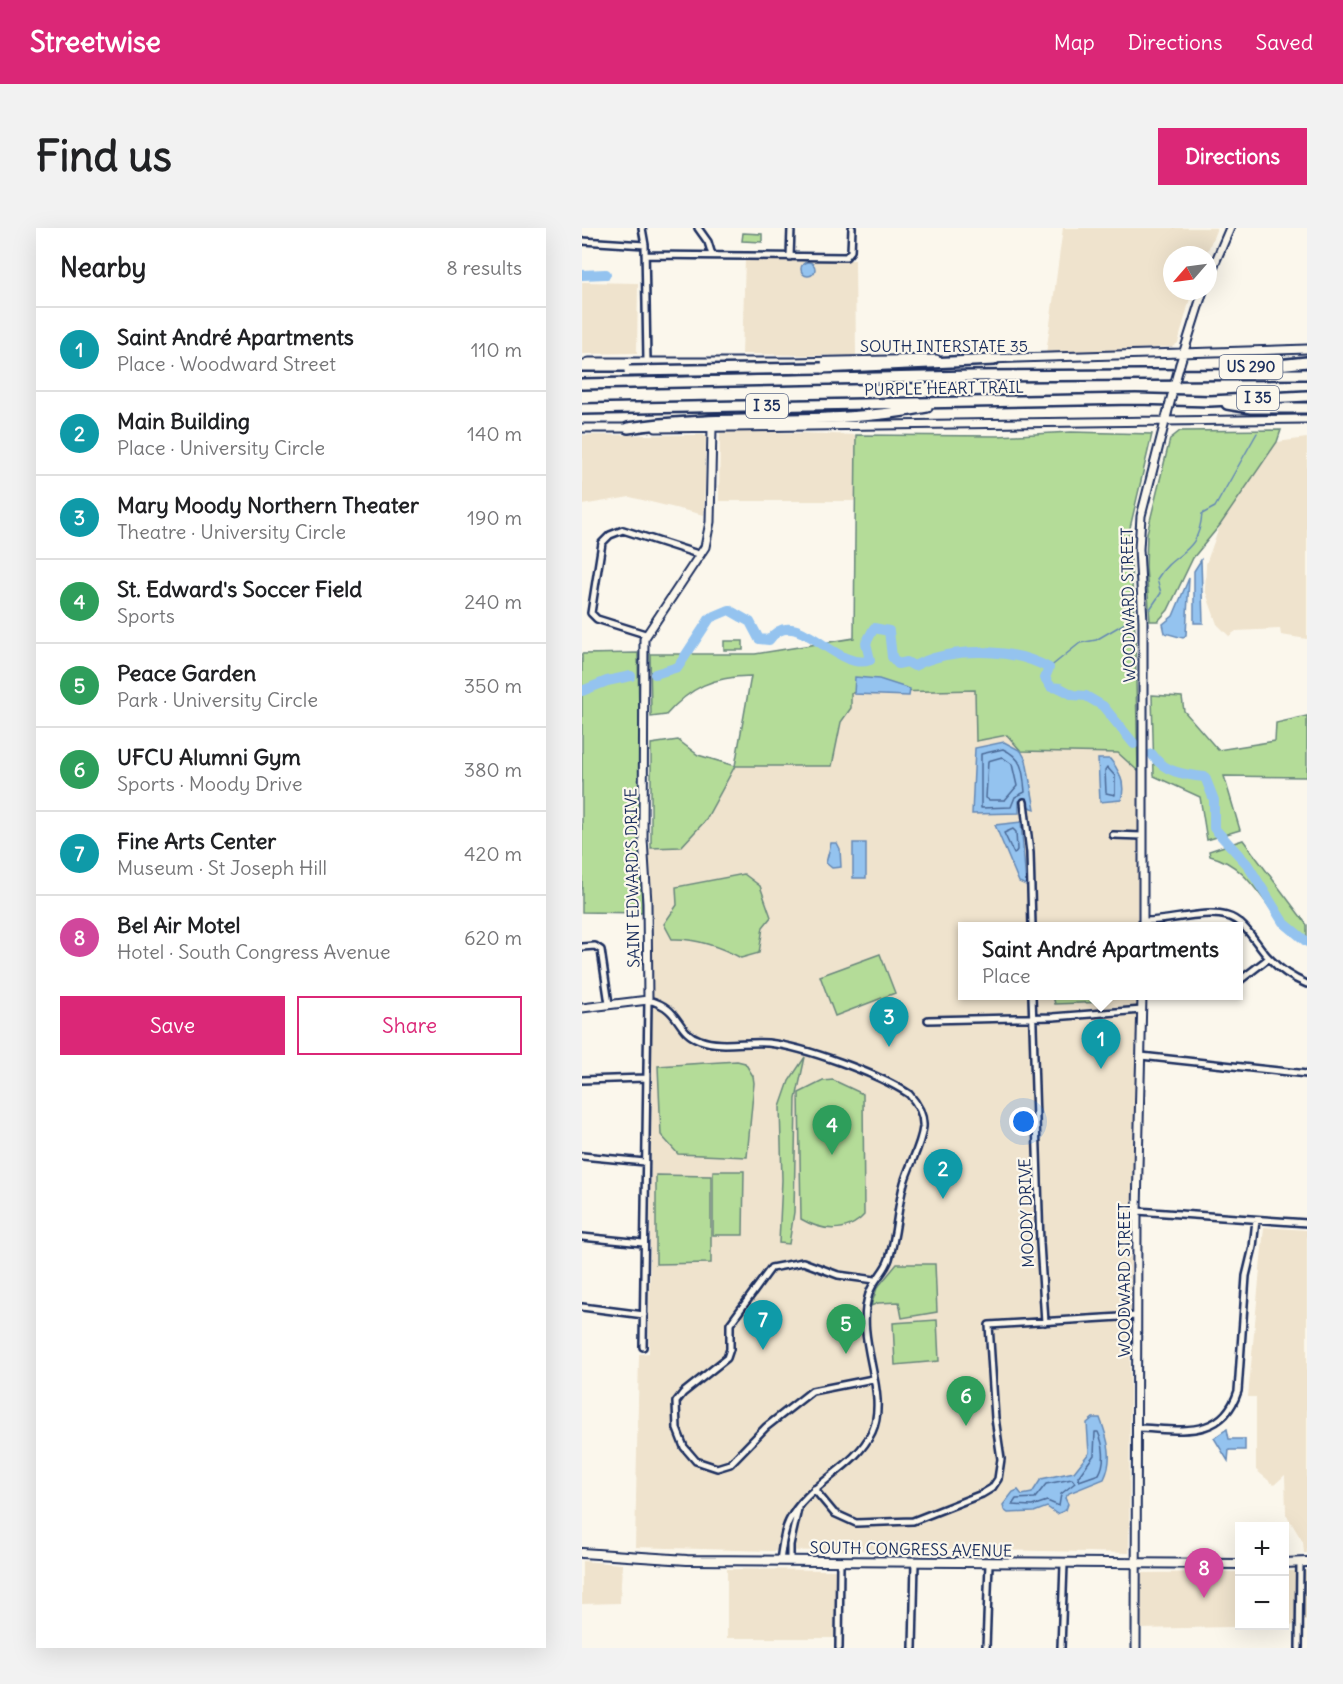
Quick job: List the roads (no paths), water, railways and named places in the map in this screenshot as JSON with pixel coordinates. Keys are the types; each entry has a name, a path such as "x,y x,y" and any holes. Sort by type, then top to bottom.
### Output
{"highway":[{"path":"582,372 822,368 994,360"},
{"name":"US 290","path":"1195,375 1260,365 1307,362"},
{"path":"582,366 704,367 770,373 797,381"},
{"name":"PURPLE HEART TRAIL","path":"582,384 974,376 1307,374"},
{"name":"PURPLE HEART TRAIL","path":"582,409 1136,399 1210,401 1307,396"},
{"name":"US 290","path":"1210,401 1251,408 1307,408"},
{"path":"628,428 705,421 853,417 905,412 952,402"}],"main road":[{"name":"SOUTH CONGRESS AVENUE","path":"582,1553 682,1560 1235,1564"}],"street":[{"path":"642,228 645,244 647,361"},
{"path":"698,228 708,242 711,255"},
{"path":"790,228 790,257"},
{"path":"645,255 848,256 851,251 852,228"},
{"path":"1217,258 1230,228"},
{"path":"582,241 645,244"},
{"name":"WOODWARD STREET","path":"1143,922 1143,621 1139,549 1141,516 1180,364 1200,300"},
{"name":"SOUTH INTERSTATE 35","path":"582,362 771,363 994,360 1307,349"},
{"path":"582,428 1165,423 1307,419"},
{"path":"701,555 623,530 610,535 602,543 591,613 597,619 645,634 701,555 710,522 712,428"},
{"name":"SAINT EDWARD'S DRIVE","path":"643,1347 645,1078 648,1000 643,821 645,634"},
{"path":"1024,802 1030,853 1032,922"},
{"path":"1113,835 1142,836"},
{"path":"1161,922 1216,914 1228,916 1237,922"},
{"path":"1243,926 1269,958 1289,976 1307,984"},
{"path":"582,947 595,946 601,950 609,1004"},
{"path":"1243,978 1269,958"},
{"path":"582,1008 648,1000 668,1007 684,1029 699,1040 767,1043 810,1051 901,1089 914,1099 922,1115 923,1128 904,1184 889,1260 875,1280 865,1309 868,1354 878,1404 871,1433 858,1452 814,1489 789,1520 780,1561"},
{"name":"MOODY DRIVE","path":"1032,1000 1040,1243 1045,1322"},
{"name":"WOODWARD STREET","path":"1136,1648 1137,1211 1142,1000"},
{"path":"928,1020 1032,1017 1142,1010"},
{"path":"1141,1056 1307,1074"},
{"path":"582,1080 645,1078"},
{"path":"582,1156 645,1162"},
{"path":"1137,1211 1307,1223"},
{"path":"1137,1428 1202,1429 1221,1419 1234,1403 1238,1391 1246,1276 1256,1220"},
{"path":"582,1237 644,1243"},
{"path":"873,1379 812,1390 766,1427 730,1464 717,1468 696,1461 684,1447 677,1429 676,1402 683,1393 727,1358 730,1349 730,1324 771,1268 803,1262 838,1275 875,1280"},
{"path":"582,1307 644,1315"},
{"path":"814,1489 834,1513 856,1523 905,1521 927,1517 992,1488 998,1479 1002,1459 995,1418 989,1325 1137,1316"},
{"path":"790,1561 790,1545 798,1508"},
{"path":"839,1648 840,1562"},
{"path":"913,1648 915,1562"},
{"path":"1299,1648 1303,1562"},
{"path":"986,1648 989,1563"},
{"path":"1061,1648 1064,1564"}],"water":[{"path":"808,262 813,264 815,269 813,274 808,276 803,274 801,269 803,264"},
{"path":"1201,560 1203,623 1194,623 1194,571"},
{"path":"1189,578 1186,635 1183,638 1165,633 1163,624 1173,616"},
{"path":"855,677 879,679 910,689 909,696 854,694"},
{"path":"1004,742 1021,751 1026,760 1035,809 1029,807 1025,799 1019,801 1019,813 972,814 975,748"},
{"path":"1098,759 1110,759 1117,768 1122,784 1121,800 1100,802"},
{"path":"1021,822 1026,885 1019,882 995,825"},
{"path":"831,843 837,843 840,849 841,867 832,868 826,863"},
{"path":"853,843 866,843 866,878 853,878"},
{"path":"1093,1418 1100,1418 1107,1441 1109,1464 1104,1479 1069,1493 1065,1498 1068,1504 1066,1510 1057,1514 1047,1507 1034,1512 1008,1513 1004,1510 1003,1505 1013,1492 1018,1490 1022,1495 1032,1493 1041,1479 1074,1472 1089,1453 1087,1423"},
{"path":"1227,1429 1229,1439 1245,1439 1245,1450 1229,1450 1228,1461 1214,1438"}],"waterway":[{"path":"582,275 606,274"},
{"path":"1150,609 1161,593 1157,579 1171,562 1191,546 1200,528 1202,514 1215,507 1257,433"},
{"path":"655,674 678,667 710,618 729,610 750,622 759,639 769,640 780,630 791,629 804,633 844,657 857,661 870,660 866,643 874,628 889,631 892,657 898,664 907,662 914,666 945,655 981,652 1017,656 1034,661 1049,668 1045,678 1051,687 1060,688 1073,695 1086,696 1103,706 1134,744"},
{"path":"1049,668 1080,643 1096,640 1132,619"},
{"path":"582,691 607,681 631,676"},
{"path":"1152,754 1168,769 1182,774 1205,777 1214,800 1214,828 1247,864 1283,922 1307,942"}],"place":[{"name":"Mary Moody Northern Theater","path":"889,1047"},
{"name":"Saint André Apartments","path":"1101,1069"},
{"name":"St. Edward's Soccer Field","path":"832,1155"},
{"name":"Main Building","path":"943,1199"},
{"name":"Fine Arts Center","path":"763,1350"},
{"name":"Peace Garden","path":"846,1354"},
{"name":"UFCU Alumni Gym","path":"966,1426"},
{"name":"Bel Air Motel","path":"1204,1598"}]}
